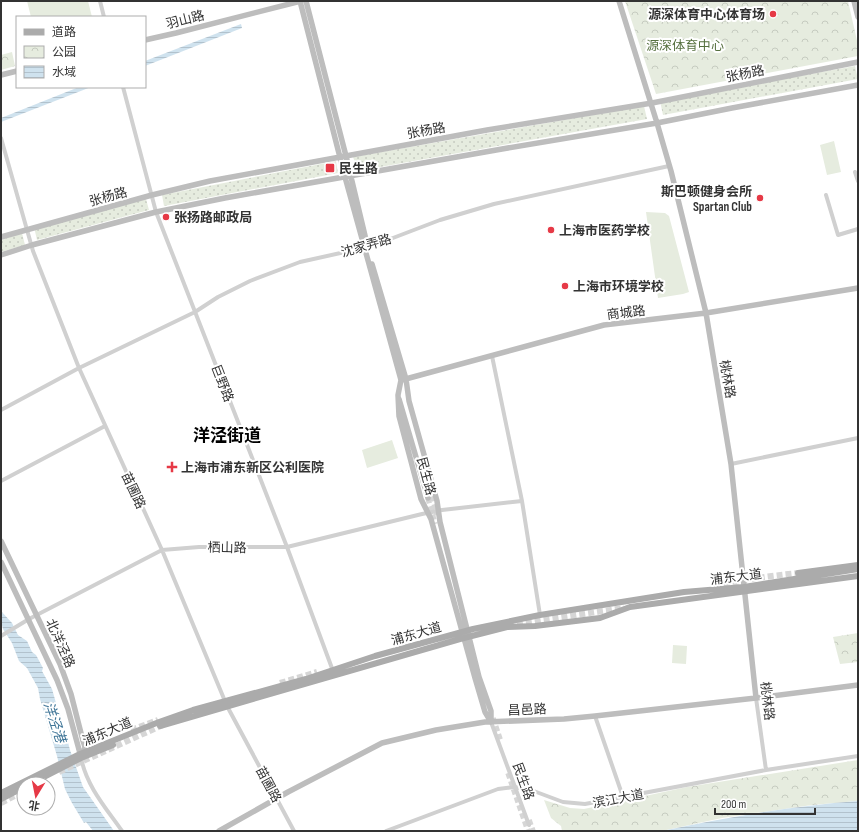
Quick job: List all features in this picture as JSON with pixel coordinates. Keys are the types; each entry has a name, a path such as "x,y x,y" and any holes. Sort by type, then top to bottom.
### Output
{"main road":[{"name":"民生路","path":"300,1 343,156"},
{"name":"羽山路","path":"146,40 300,1"},
{"name":"民生路","path":"306,1 347,176 404,380 438,511 466,634"},
{"name":"桃林路","path":"619,1 652,103 706,313 731,464 756,698"},
{"path":"854,1 858,16"},
{"name":"张杨路","path":"1,237 152,195 210,181 487,130 652,103 858,62"},
{"path":"1,75 16,71"},
{"path":"1,255 32,245 156,212 225,198 502,148 657,123 858,85"},
{"name":"商城路","path":"404,380 604,325 706,313 858,288"},
{"name":"民生路","path":"404,380 398,395 399,416 421,498 428,513 479,677 492,711 491,722"},
{"path":"398,395 430,497 410,418 409,401"},
{"name":"北洋泾路","path":"1,542 60,664 71,694 84,741 80,756"},
{"name":"北洋泾路","path":"1,562 57,680 68,708 80,756"},
{"path":"798,573 858,565"},
{"name":"浦东大道","path":"466,634 507,627 535,626 600,618 630,607 858,569"},
{"name":"浦东大道","path":"3,794 80,756 161,725 226,704 466,634 540,615 684,592 744,589 858,576"},
{"path":"507,627 589,615"},
{"name":"昌邑路","path":"219,831 276,798 382,743 436,730 491,722 564,719 595,716 858,685"},
{"name":"浦东大道","path":"43,776 55,769"},
{"name":"浦东大道","path":"3,794 16,790"}],"street":[{"path":"100,1 104,16"},
{"name":"巨野路","path":"123,88 156,212 287,547 333,673"},
{"name":"苗圃路","path":"1,138 32,245 79,368 162,550 226,704 294,831"},
{"name":"沈家弄路","path":"1,410 79,368 195,312 218,297 257,278 300,262 366,247 440,220 494,204 669,166"},
{"path":"855,172 858,181"},
{"path":"826,195 838,235 858,230"},
{"path":"492,356 522,501 540,615"},
{"path":"1,481 105,426"},
{"path":"731,464 858,438"},
{"name":"栖山路","path":"1,636 36,615 162,550 199,547 287,547 438,511 522,501"},
{"name":"桃林路","path":"756,698 766,770"},
{"path":"595,716 623,797"},
{"name":"民生路","path":"491,722 529,825"},
{"name":"北洋泾路","path":"80,756 86,777 93,791 122,831"},
{"name":"滨江大道","path":"386,831 498,789 515,788 531,790 564,802 585,804 766,770 858,756"}],"green space":[{"path":"27,1 88,1 92,16 31,16"},
{"name":"源深体育中心","path":"625,1 848,1 858,45 858,56 656,94"},
{"path":"12,52 15,66 1,70 1,55"},
{"path":"855,66 858,79 663,115 660,101"},
{"path":"644,106 647,119 358,171 353,157"},
{"path":"834,141 841,172 827,175 820,145"},
{"path":"336,161 338,173 164,206 162,195"},
{"path":"146,199 149,210 37,240 34,227"},
{"path":"646,212 665,213 669,216 689,292 658,298"},
{"path":"22,233 25,245 1,252 1,240"},
{"path":"392,440 398,458 367,468 362,450"},
{"path":"858,633 858,662 840,664 833,637"},
{"path":"673,645 687,646 686,664 672,663"},
{"path":"858,760 858,801 812,805 722,818 662,831 562,831 561,826 551,818 544,800 570,808 584,809 687,787"}],"water":[{"path":"241,24 242,28 146,66 146,61"},
{"path":"76,88 88,88 1,122 1,118"},
{"name":"洋泾港","path":"1,611 12,623 18,635 27,641 32,652 36,655 43,668 42,671 52,689 58,710 60,712 70,750 83,787 114,831 93,831 86,822 84,823 72,803 65,789 38,688 27,668 19,661 12,643 3,629 1,622"},
{"path":"858,801 858,831 662,831 760,813"}],"tunnel":[{"path":"432,496 437,515"},
{"path":"428,498 435,524"},
{"path":"715,588 746,580 798,573"},
{"path":"508,625 624,608"},
{"path":"280,683 317,672"},
{"path":"493,718 501,742"},
{"path":"131,730 158,720"},
{"path":"59,772 165,724"},
{"path":"508,773 528,831"},
{"path":"1,803 16,795"},
{"path":"529,820 533,831"}],"place":[{"name":"源深体育中心体育场","path":"773,14"},
{"name":"民生路","path":"330,168"},
{"name":"斯巴顿健身会所 Spartan Club","path":"760,198"},
{"name":"张扬路邮政局","path":"166,217"},
{"name":"上海市医药学校","path":"551,230"},
{"name":"上海市环境学校","path":"565,286"},
{"name":"上海市浦东新区公利医院","path":"172,467"}],"district":[{"name":"洋泾街道","path":"227,435"}]}
